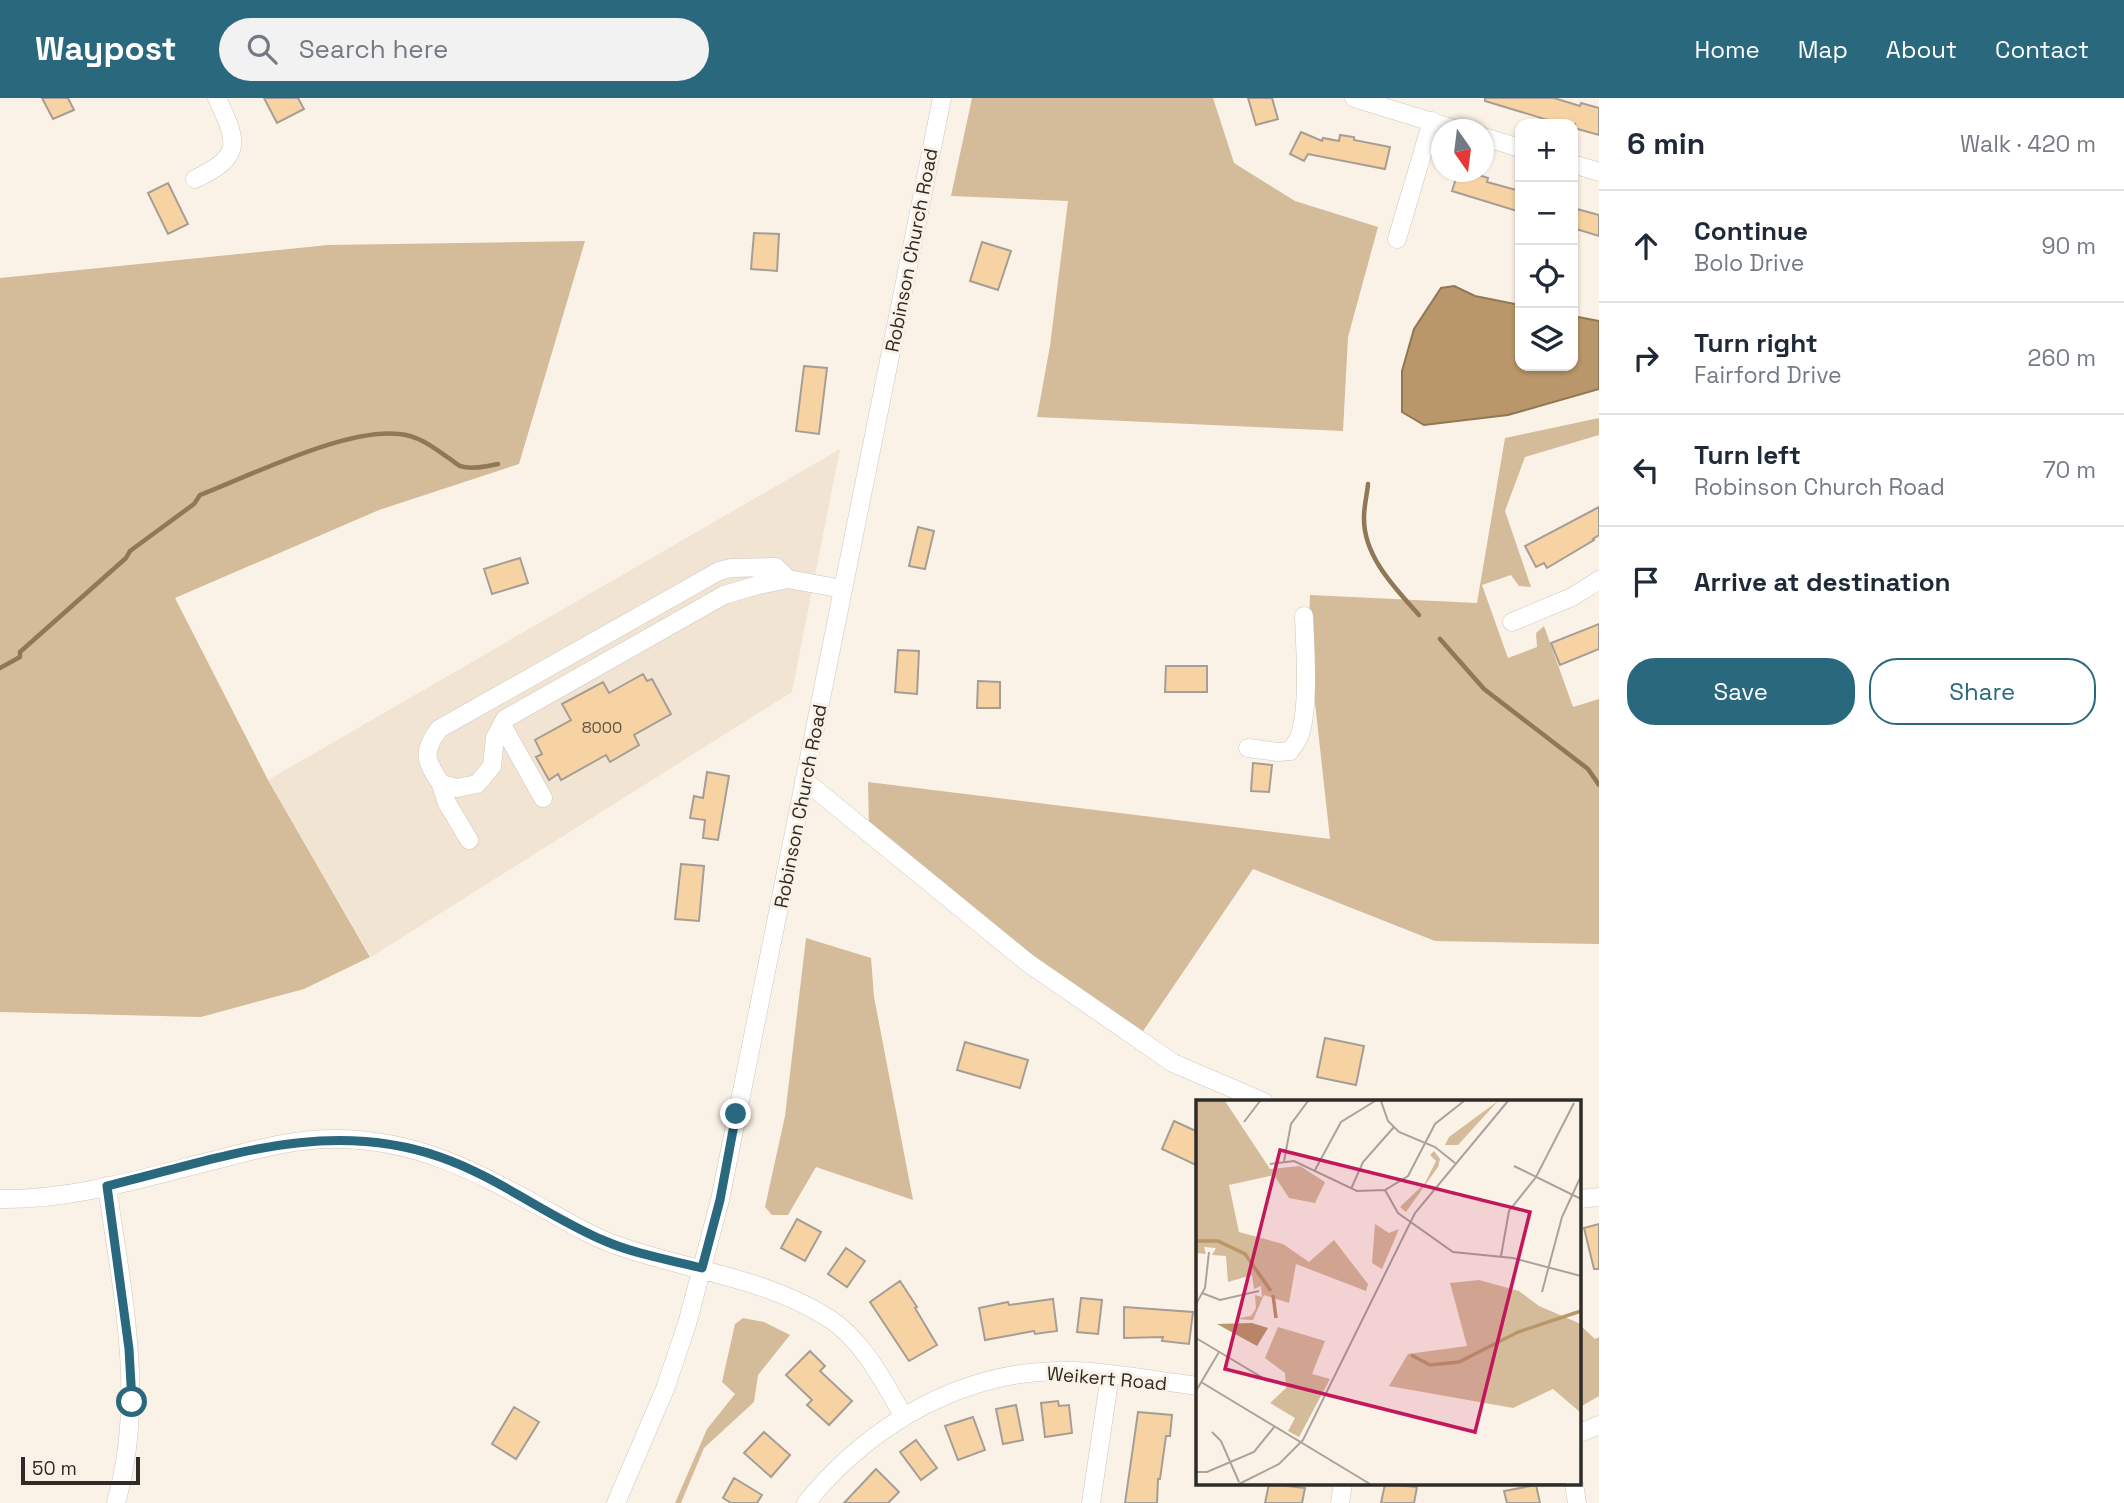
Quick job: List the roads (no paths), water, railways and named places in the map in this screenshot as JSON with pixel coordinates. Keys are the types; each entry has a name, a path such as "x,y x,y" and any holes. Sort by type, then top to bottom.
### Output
{"street":[{"path":"195,179 218,168 232,153 227,119 217,98"},
{"name":"Robinson Church Road","path":"616,1503 665,1389 720,1200 942,98"},
{"path":"1354,98 1431,121"},
{"path":"1397,239 1431,124"},
{"path":"1494,140 1515,147"},
{"path":"1578,166 1599,172"},
{"path":"469,840 447,803 426,753 431,738 439,729 719,571 776,566 788,579"},
{"path":"441,784 462,788 483,780 492,766 495,738 505,719 724,595 788,579 843,589"},
{"path":"1512,622 1572,597 1599,580"},
{"path":"1248,748 1290,751 1299,737 1304,707 1306,661 1304,617"},
{"path":"502,725 543,797"},
{"path":"804,780 1028,963 1173,1063 1259,1100"},
{"path":"0,1199 54,1197 286,1143 331,1139 376,1142 420,1150 462,1166 610,1243 702,1268 790,1297 832,1321 851,1336 867,1356 903,1415"},
{"path":"107,1186 132,1376 131,1428 123,1480 116,1503"},
{"name":"Weikert Road","path":"806,1503 832,1472 903,1415 944,1395 986,1380 1030,1372 1073,1371 1196,1386"},
{"path":"1091,1503 1110,1375"},
{"path":"1582,1432 1599,1425"}],"waterway":[{"path":"0,668 20,657 20,652 126,558 130,551 194,504 200,495 272,465 326,445 377,434 412,437 465,467 498,464"},
{"path":"1368,484 1364,517 1369,545 1382,570 1419,615"},
{"path":"1440,639 1484,689 1588,769 1599,785"}]}
